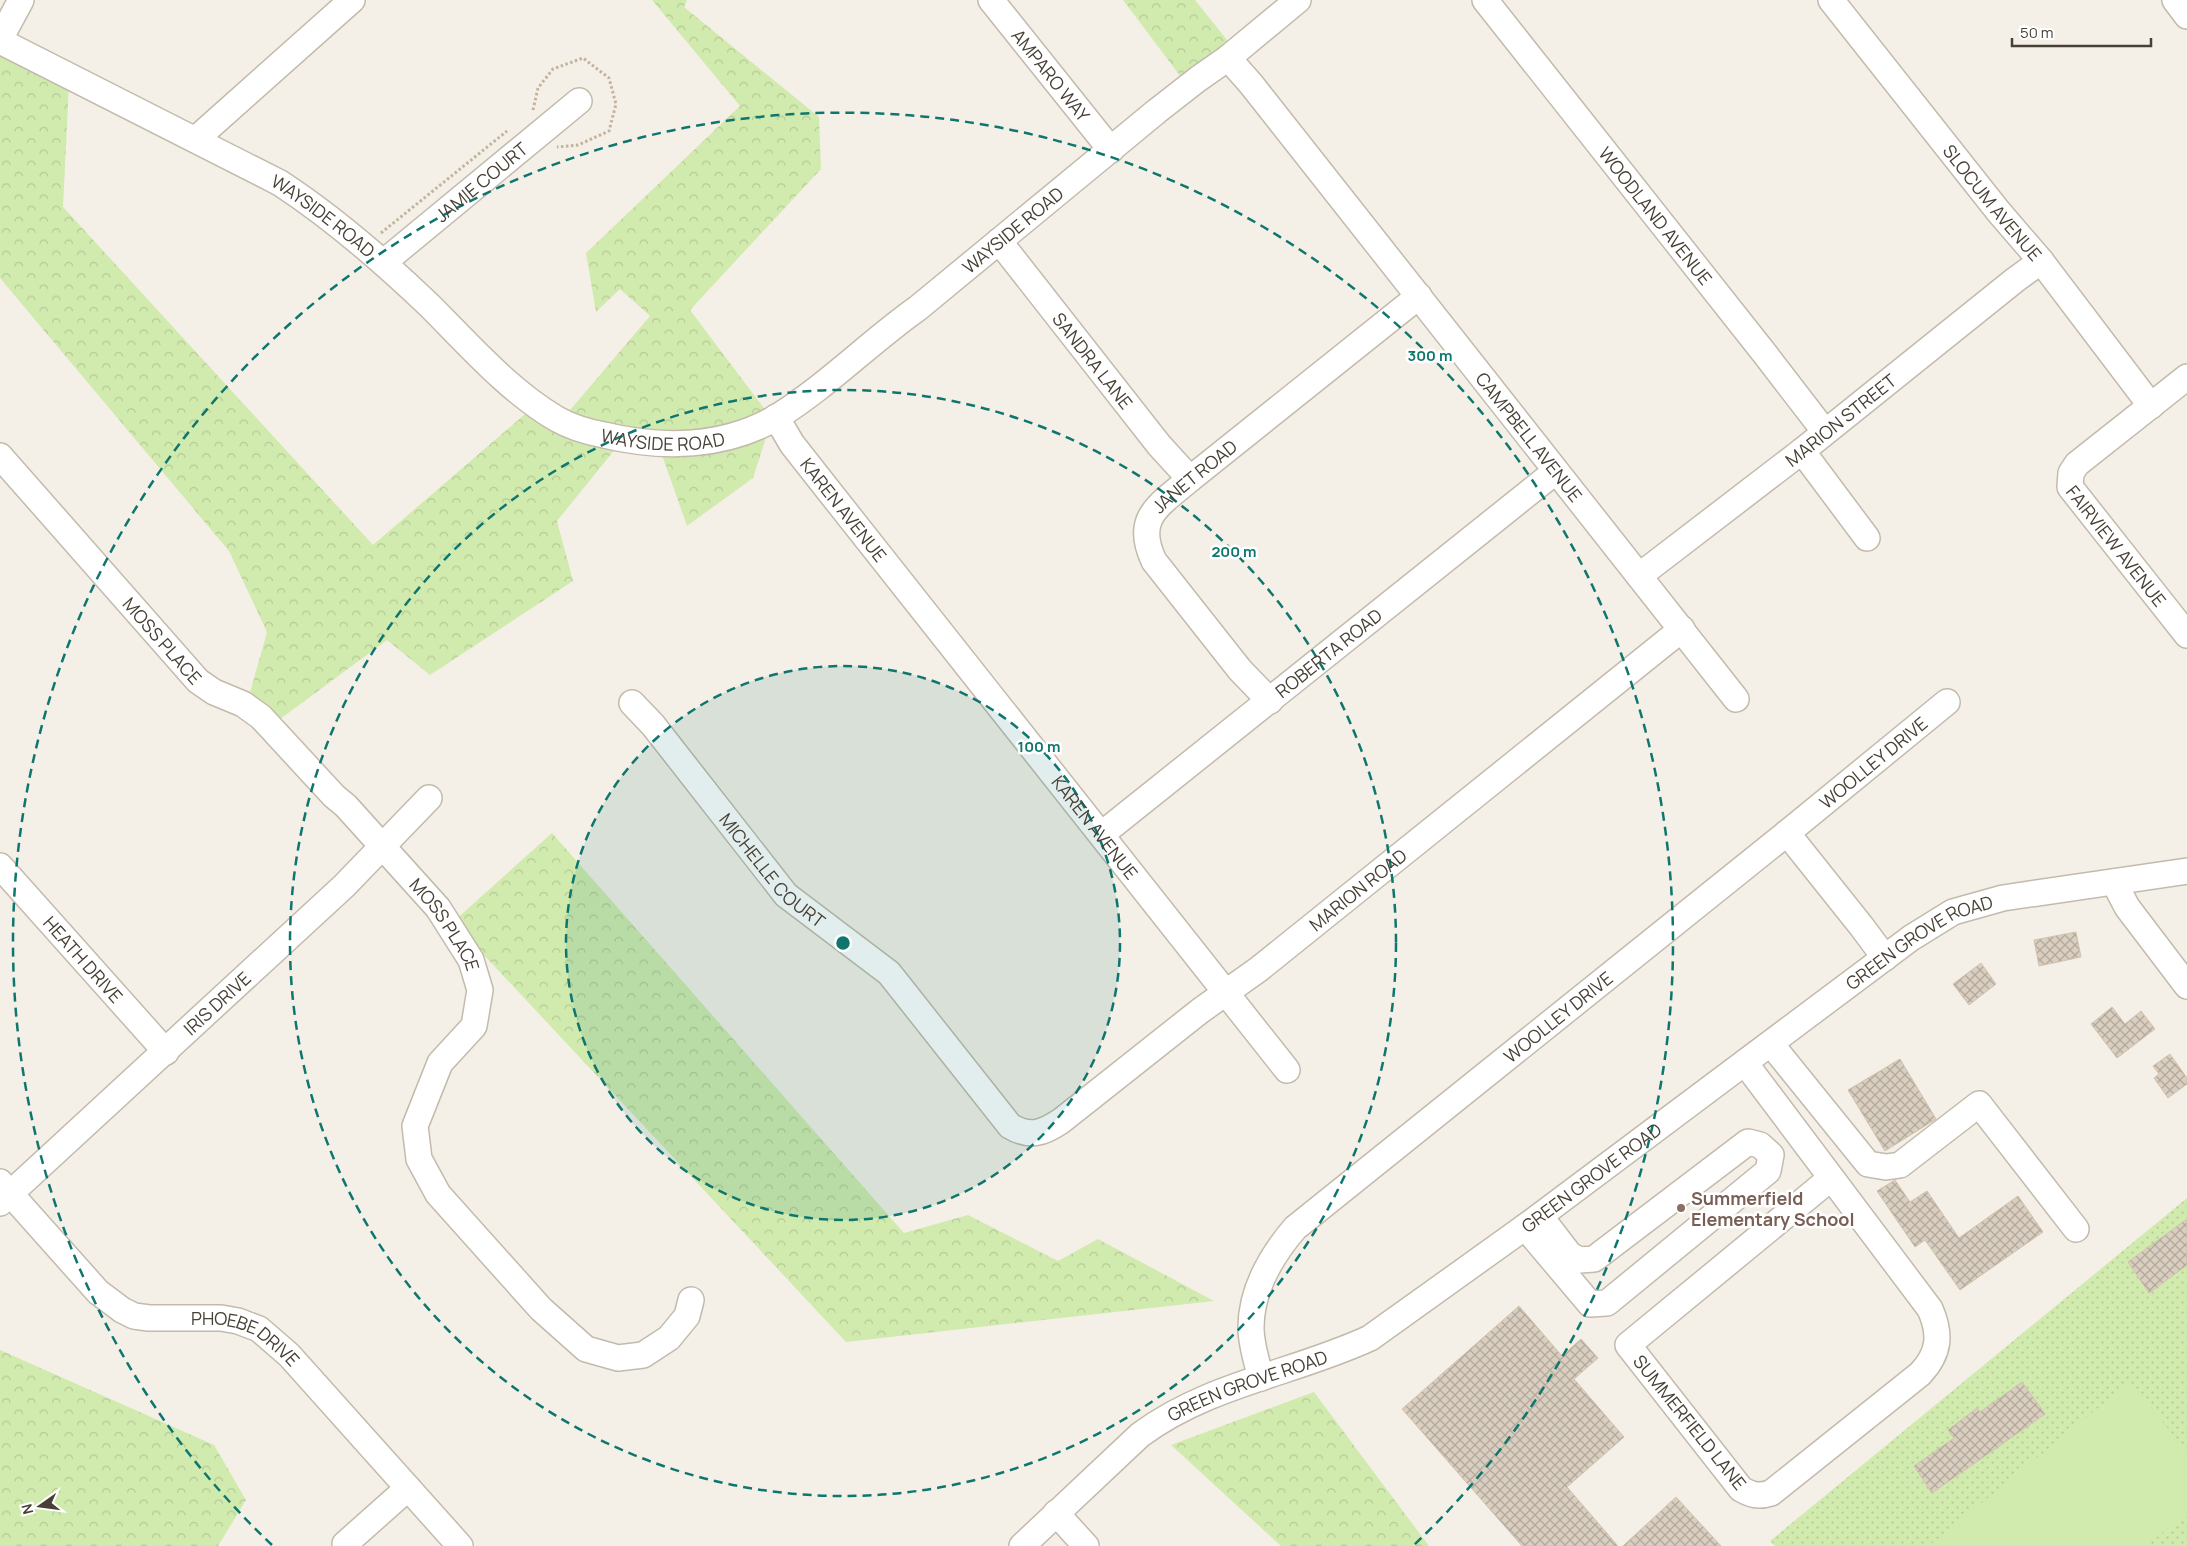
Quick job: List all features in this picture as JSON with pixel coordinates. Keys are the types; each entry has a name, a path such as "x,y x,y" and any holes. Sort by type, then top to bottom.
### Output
{"street":[{"path":"0,40 21,0"},
{"path":"196,139 352,0"},
{"name":"AMPARO WAY","path":"991,0 1111,150"},
{"name":"WAYSIDE ROAD","path":"0,40 196,139 280,184 310,203 384,262 525,396 557,419 574,427 621,440 663,444 689,444 719,440 747,431 776,417 824,382 1298,0"},
{"name":"WOODLAND AVENUE","path":"1485,0 1825,432"},
{"name":"SLOCUM AVENUE","path":"1831,0 1998,211 2041,261 2151,406"},
{"path":"2175,0 2187,16"},
{"name":"CAMPBELL AVENUE","path":"1228,58 1251,84 1736,699"},
{"name":"JAMIE COURT","path":"384,262 579,101"},
{"name":"SANDRA LANE","path":"999,242 1159,445 1190,479"},
{"name":"MARION STREET","path":"1639,576 1802,451 2014,280 2041,261"},
{"name":"JANET ROAD","path":"1270,701 1240,670 1154,561 1147,546 1147,527 1155,509 1190,479 1419,296"},
{"path":"2151,406 2187,377"},
{"name":"FAIRVIEW AVENUE","path":"2151,406 2077,464 2070,478 2070,487 2187,635"},
{"name":"KAREN AVENUE","path":"776,417 792,444 1288,1070"},
{"path":"1802,451 1867,538"},
{"name":"MOSS PLACE","path":"0,456 198,681 214,692 243,704 261,716 438,908 471,960 480,990 474,1026 440,1063 415,1126 419,1159 438,1194 541,1309 586,1349 618,1358 643,1355 669,1338 687,1316 691,1300"},
{"name":"ROBERTA ROAD","path":"1102,834 1556,471"},
{"name":"MARION ROAD","path":"1026,1133 1034,1134 1046,1131 1061,1121 1226,992 1259,969 1682,630"},
{"name":"WOOLLEY DRIVE","path":"1261,1378 1251,1328 1255,1303 1266,1268 1281,1244 1295,1228 1947,702"},
{"name":"MICHELLE COURT","path":"632,703 652,725 786,894 889,973 1010,1126 1026,1133"},
{"name":"IRIS DRIVE","path":"3,1193 166,1052 344,886 429,798"},
{"path":"1787,833 1885,958"},
{"name":"HEATH DRIVE","path":"0,866 166,1052"},
{"name":"GREEN GROVE ROAD","path":"1022,1546 1140,1435 1155,1424 1194,1402 1344,1350 1370,1338 1533,1222 1941,918 1964,908 2003,898 2187,872"},
{"path":"2114,882 2127,906 2187,986"},
{"path":"1771,1044 1868,1164 1886,1167 1900,1165 1979,1104 2076,1229"},
{"name":"SUMMERFIELD LANE","path":"1744,1063 1831,1178 1930,1309 1936,1324 1938,1337 1935,1353 1927,1367 1920,1374 1771,1493 1762,1496 1752,1495 1741,1490 1628,1345 1831,1178"},
{"path":"1748,1142 1760,1145 1770,1155 1768,1171 1607,1304 1590,1304 1533,1222 1570,1256 1580,1260 1594,1259 1748,1142"},
{"name":"PHOEBE DRIVE","path":"3,1193 98,1292 122,1310 134,1316 148,1318 221,1318 238,1321 259,1329 289,1355 460,1546"},
{"path":"345,1544 408,1488"},
{"path":"1056,1513 1086,1546"}],"green space":[{"path":"652,0 687,0 684,7 819,117 821,169 690,310 772,419 753,478 687,526 657,441 625,437 557,521 573,581 430,675 387,640 272,725 246,707 267,632 229,551 0,278 0,46 69,84 63,207 373,545 538,403 565,416 650,316 620,289 596,312 586,253 740,106"},
{"path":"1123,0 1195,0 1239,55 1193,93"},
{"path":"552,833 904,1233 968,1215 1058,1261 1098,1239 1214,1301 846,1342 453,922"},
{"path":"2187,1198 2187,1546 1775,1546 1770,1541"},
{"path":"0,1350 214,1445 246,1500 218,1546 0,1546"},
{"path":"2130,1382 2187,1452 2187,1513 2146,1546 1929,1546"},
{"path":"1314,1392 1429,1546 1281,1546 1171,1445"}],"building":[{"path":"2076,932 2081,957 2039,966 2034,940"},
{"path":"1981,963 1996,984 1969,1005 1953,984"},
{"path":"2112,1007 2125,1024 2141,1011 2155,1029 2117,1058 2091,1024"},
{"path":"2170,1054 2187,1078 2187,1084 2168,1098 2154,1078 2159,1074 2153,1066"},
{"path":"1900,1059 1936,1119 1885,1151 1848,1090"},
{"path":"1895,1180 1910,1202 1927,1191 1959,1238 2018,1196 2043,1232 1960,1290 1925,1240 1915,1247 1877,1191"},
{"path":"2187,1219 2187,1265 2149,1293 2128,1262"},
{"path":"1519,1306 1562,1356 1581,1339 1598,1358 1574,1379 1624,1437 1567,1487 1618,1546 1522,1546 1402,1409"},
{"path":"2022,1382 2045,1414 1932,1493 1914,1466 1954,1438 1948,1430 1977,1408 1980,1412"},
{"path":"1676,1497 1721,1546 1623,1546"}],"place":[{"name":"Summerfield Elementary School","path":"1681,1208"}]}
